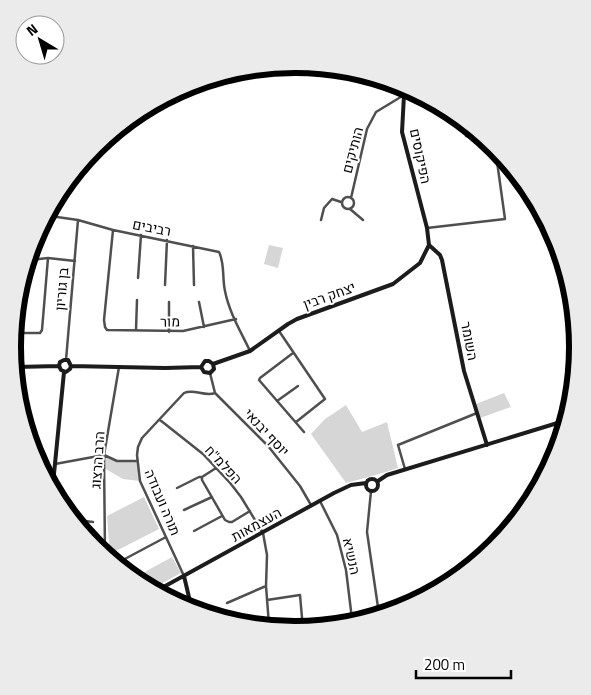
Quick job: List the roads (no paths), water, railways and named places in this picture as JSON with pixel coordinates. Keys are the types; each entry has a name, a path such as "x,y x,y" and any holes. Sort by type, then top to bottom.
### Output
{"street":[{"name":"הותיקים","path":"352,198 356,172 367,128 376,112 403,95"},
{"name":"הפיקוסים","path":"404,96 402,132 427,228"},
{"path":"429,245 427,228 505,219 497,162"},
{"path":"341,202 346,196 352,198 354,203 350,209"},
{"path":"321,220 324,208 332,199 341,202 344,208 350,209 362,220"},
{"name":"רביבים","path":"55,217 78,220 113,230 216,251 220,255 225,291 236,319"},
{"name":"בן גוריון","path":"66,360 78,220"},
{"name":"מור","path":"113,230 105,327 107,330 183,331 236,319"},
{"path":"138,278 141,235"},
{"path":"165,285 167,240"},
{"name":"יצחק רבין","path":"213,364 250,351 297,319 393,284 420,263 429,245"},
{"name":"השומר","path":"429,245 440,255 442,260 464,371 487,445"},
{"path":"193,246 194,285"},
{"path":"22,333 40,333 42,330 48,258"},
{"path":"36,259 48,258 75,261"},
{"path":"136,331 137,300"},
{"path":"169,302 169,332"},
{"path":"199,302 204,327"},
{"path":"236,319 250,351"},
{"path":"279,330 325,399 296,422"},
{"path":"294,353 259,380 304,432"},
{"path":"59,366 60,362 66,360 70,362 71,366"},
{"path":"201,367 207,361 213,364 214,369 210,373"},
{"path":"22,367 59,366"},
{"path":"59,366 64,372"},
{"path":"71,366 201,367"},
{"path":"64,372 68,371 71,366"},
{"name":"הרב הרצוג","path":"105,544 104,455 119,367"},
{"path":"201,367 204,372 210,373"},
{"path":"54,476 64,372"},
{"path":"210,373 215,393"},
{"path":"277,401 298,386"},
{"name":"תורה ועבודה","path":"184,576 140,481 137,461 140,442 187,392 191,391 209,395 215,393"},
{"name":"יוסף יבנאי","path":"215,393 274,454 300,486 311,506"},
{"path":"405,469 398,445 477,413"},
{"name":"הפלמ\"ח","path":"160,420 216,468 241,497 263,533"},
{"path":"378,481 386,475 558,424"},
{"path":"55,464 104,455 117,461 137,461"},
{"path":"177,488 202,477 216,468"},
{"path":"202,477 222,516 229,522 250,511"},
{"path":"378,481 372,478 366,483 371,491 367,532 378,609"},
{"path":"371,491 378,488 378,481"},
{"name":"העצמאות","path":"163,587 347,487 366,483"},
{"path":"184,510 212,497"},
{"name":"הנשיא","path":"320,501 337,535 346,570 352,615"},
{"path":"194,530 222,516"},
{"path":"83,521 93,522"},
{"path":"263,533 267,555 266,586 269,620"},
{"path":"123,560 167,537"},
{"path":"184,576 190,600"},
{"path":"227,602 266,586"},
{"path":"267,600 300,595 302,622"}]}
